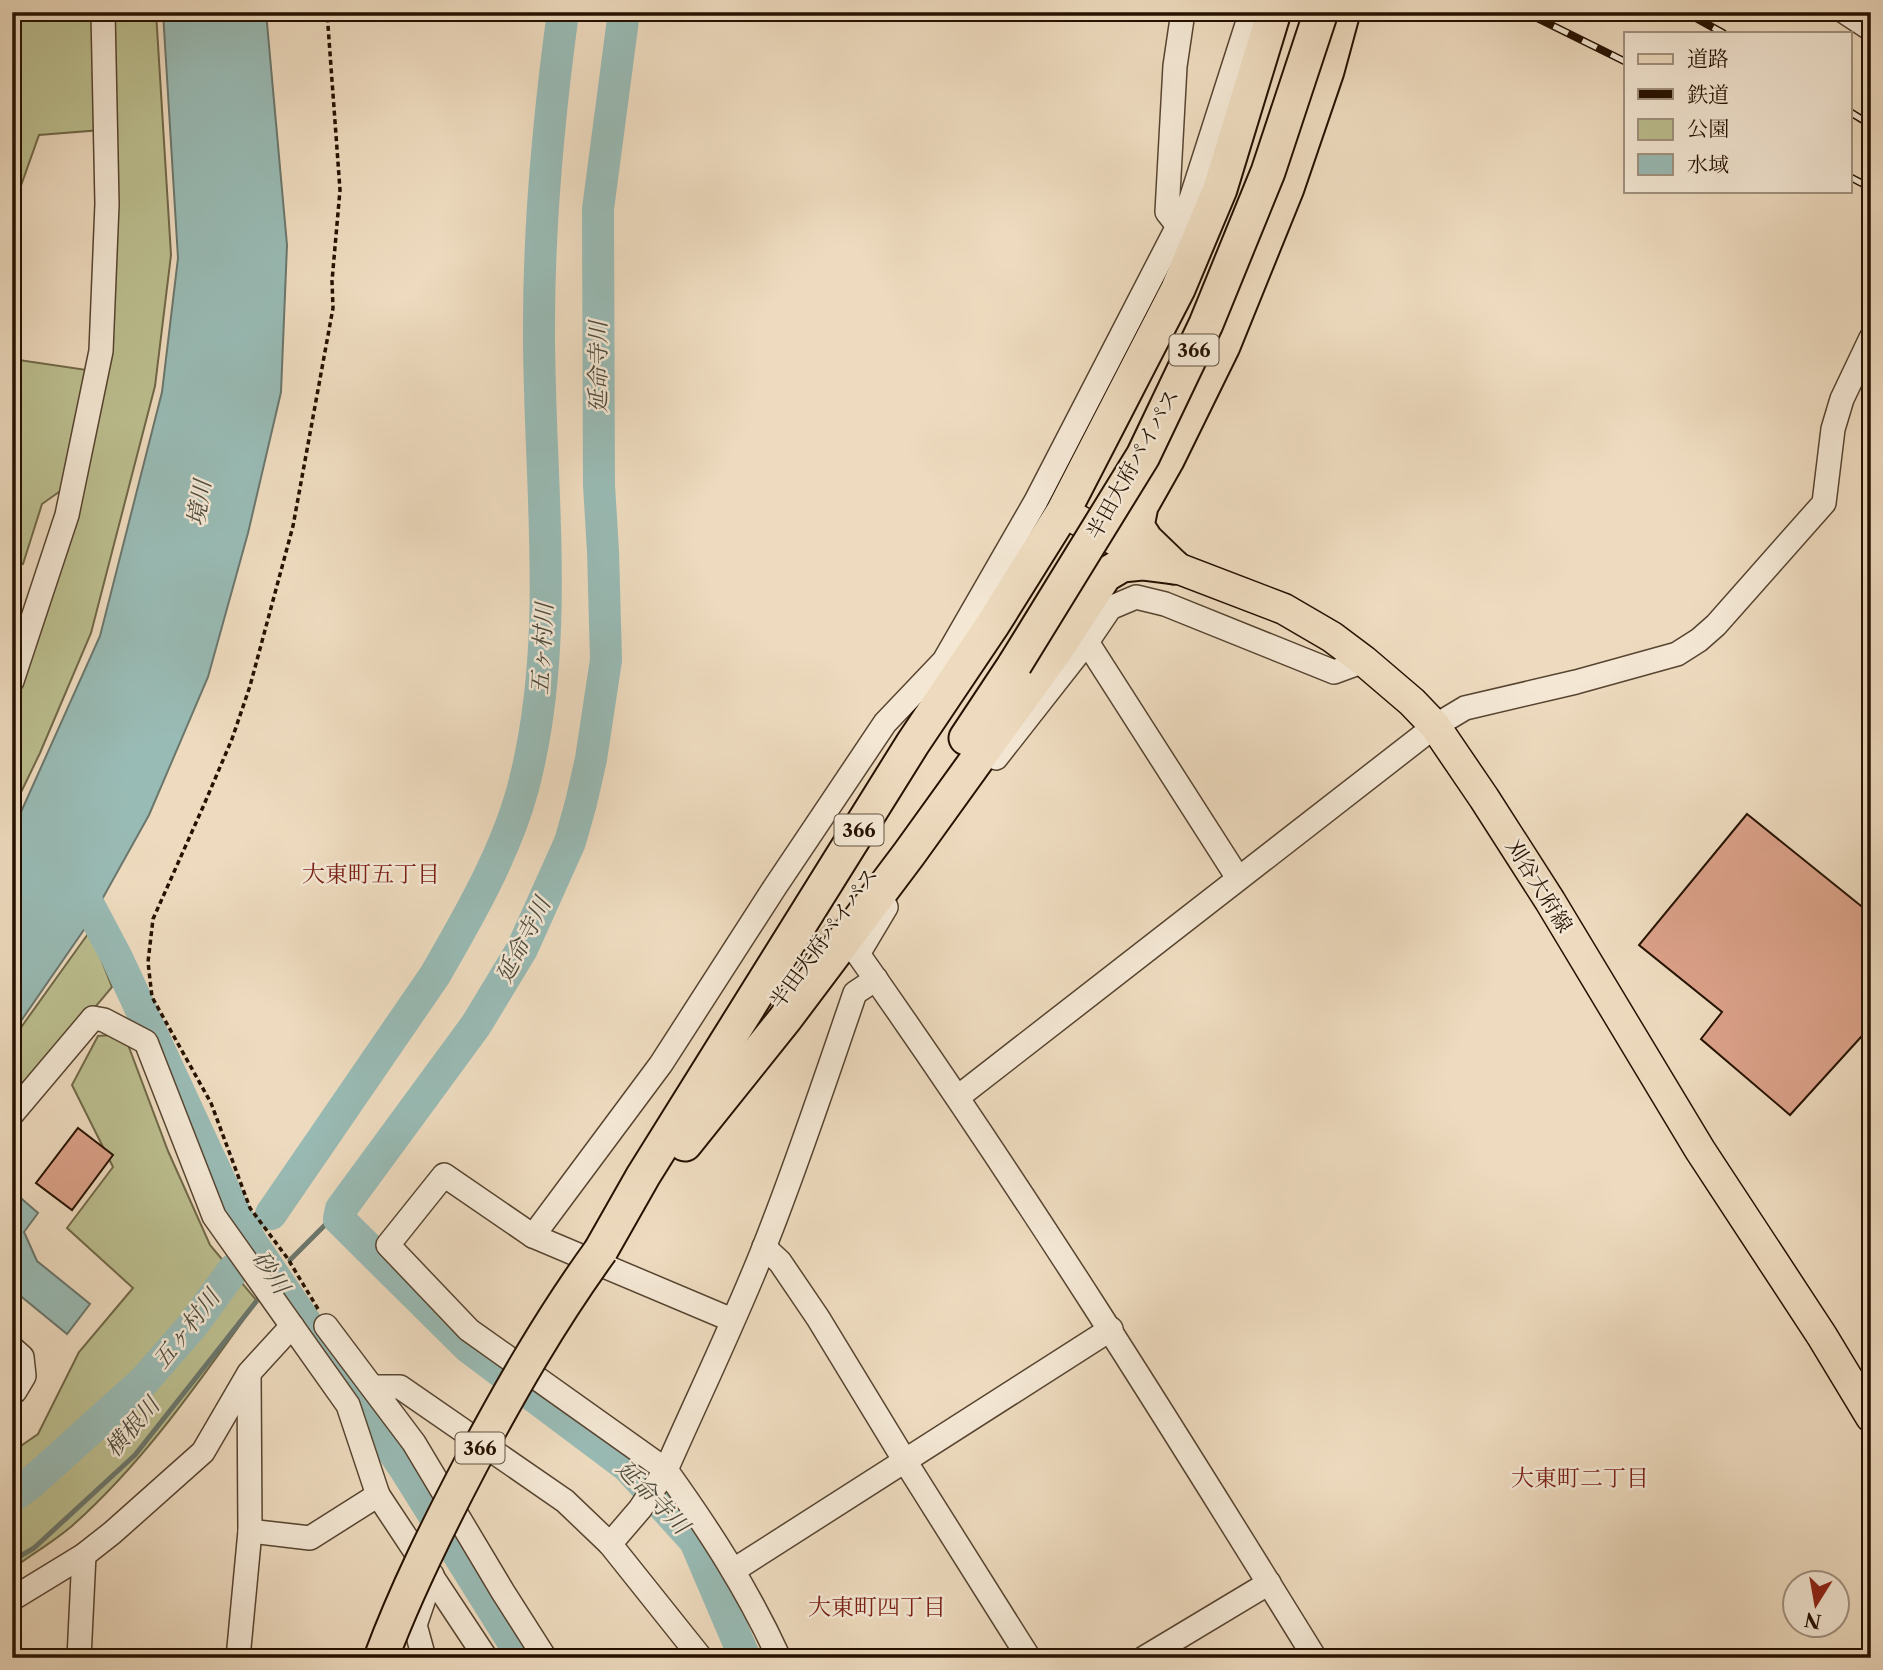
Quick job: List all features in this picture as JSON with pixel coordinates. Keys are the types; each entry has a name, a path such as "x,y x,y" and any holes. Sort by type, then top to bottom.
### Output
{"highway":[{"name":"366","path":"601,1250 643,1176 913,743 993,624 1063,512 1178,289 1220,189 1274,12"},
{"name":"半田大府パイパス","path":"381,1658 394,1623 441,1521 502,1405 562,1304 799,971 922,804 1015,664 1143,456 1206,324 1268,172 1321,12"},
{"name":"366","path":"1174,567 1146,540 1137,526 1141,506 1167,460 1223,346 1287,188 1327,71 1343,12"},
{"name":"366","path":"601,1250 785,1019 892,876 1058,647 1105,575 1122,565 1142,563 1174,567"}],"main road":[{"name":"刈谷大府線","path":"1063,512 1143,555 1284,609 1332,637 1364,661 1412,702 1434,726 1542,890 1700,1150 1822,1336 1871,1417"}],"street":[{"path":"12,681 67,514 101,351 107,204 103,12"},
{"path":"1178,226 1167,212 1175,66 1182,12"},
{"path":"533,1236 661,1064 885,723 944,661 1036,500 1191,199 1251,12"},
{"path":"1845,12 1871,29"},
{"path":"958,1097 1434,726 1465,708 1576,682 1677,654 1707,632 1824,503 1833,429 1842,399 1871,338"},
{"path":"1315,1658 1111,1329 958,1097 855,951 902,880 1087,642 1110,608 1136,597 1165,604 1334,672 1364,661"},
{"path":"1087,642 1238,878"},
{"path":"775,887 799,902"},
{"path":"610,1544 640,1509 665,1471 764,1247 799,1157 855,993 876,979"},
{"path":"12,1114 93,1018 104,1020 146,1042 214,1216 349,1405 378,1495 432,1575 477,1655"},
{"path":"732,1320 533,1236 444,1175 388,1245 469,1330 665,1471 706,1525 734,1570 779,1658"},
{"path":"764,1247 780,1262 818,1318 1029,1658"},
{"path":"12,1599 84,1555 203,1452 250,1373 292,1326"},
{"path":"326,1326 414,1443 545,1658"},
{"path":"734,1570 1111,1329"},
{"path":"12,1348 22,1357 24,1376 12,1391"},
{"path":"238,1658 250,1531 250,1373"},
{"path":"349,1405 373,1387 400,1387 565,1501 610,1544 701,1658"},
{"path":"250,1531 310,1538 378,1495"},
{"path":"84,1555 86,1657"},
{"path":"424,1658 415,1625 432,1575"},
{"path":"1144,1658 1269,1583"}],"path":[{"path":"326,1326 308,1290 250,1208 211,1103 152,996 148,962 153,919 232,739 250,686 293,526 333,307 332,281 340,190 327,12"}],"green space":[{"path":"12,12 97,12 101,130 39,135 18,194 12,194"},
{"path":"108,12 156,12 171,255 155,386 91,633 12,811 12,706 74,517 109,351"},
{"path":"12,359 87,370 66,487 42,504 23,564 12,560"},
{"path":"90,931 112,987 12,1106 12,1084 18,1076 12,1072 12,1040"},
{"path":"124,1034 168,1151 210,1245 257,1301 171,1418 125,1474 59,1537 12,1569 12,1452 38,1434 79,1352 133,1288 67,1228 113,1167 72,1085 98,1036"}],"water":[{"name":"境川","path":"163,12 266,12 287,245 281,392 248,533 208,677 149,815 90,921 12,1034 12,832 100,636 162,392 178,258"},
{"path":"15,1193 38,1213 24,1232 37,1261 90,1304 67,1334 12,1289 12,1195"}],"building":[{"path":"1747,814 1871,914 1871,1026 1790,1115 1701,1039 1722,1012 1639,945"},
{"path":"78,1128 113,1155 72,1210 36,1183"}],"waterway":[{"name":"五ヶ村川","path":"271,1214 435,975 473,908 496,860 523,788 535,731 545,615 539,285 546,168 563,12"},
{"name":"延命寺川","path":"624,12 598,209 599,485 606,660 591,759 581,803 570,842 522,949 476,1025 341,1209 339,1219 468,1347 628,1467 695,1541 745,1658"},
{"name":"砂川","path":"73,875 117,958 235,1213 252,1243 405,1469 523,1658"},
{"name":"横根川","path":"290,1260 341,1209"},
{"name":"五ヶ村川","path":"12,1497 144,1381 192,1326 233,1270"},
{"name":"横根川","path":"12,1561 34,1548 135,1455 259,1298"}],"tunnel":[{"path":"799,902 852,949"}],"railway":[{"path":"1525,12 1624,61"},
{"path":"1685,12 1721,32"},
{"path":"1852,113 1871,125"},
{"path":"1852,178 1871,188"}],"district":[{"name":"大東町五丁目","path":"371,874"},
{"name":"大東町二丁目","path":"1580,1478"},
{"name":"大東町四丁目","path":"877,1607"}]}
